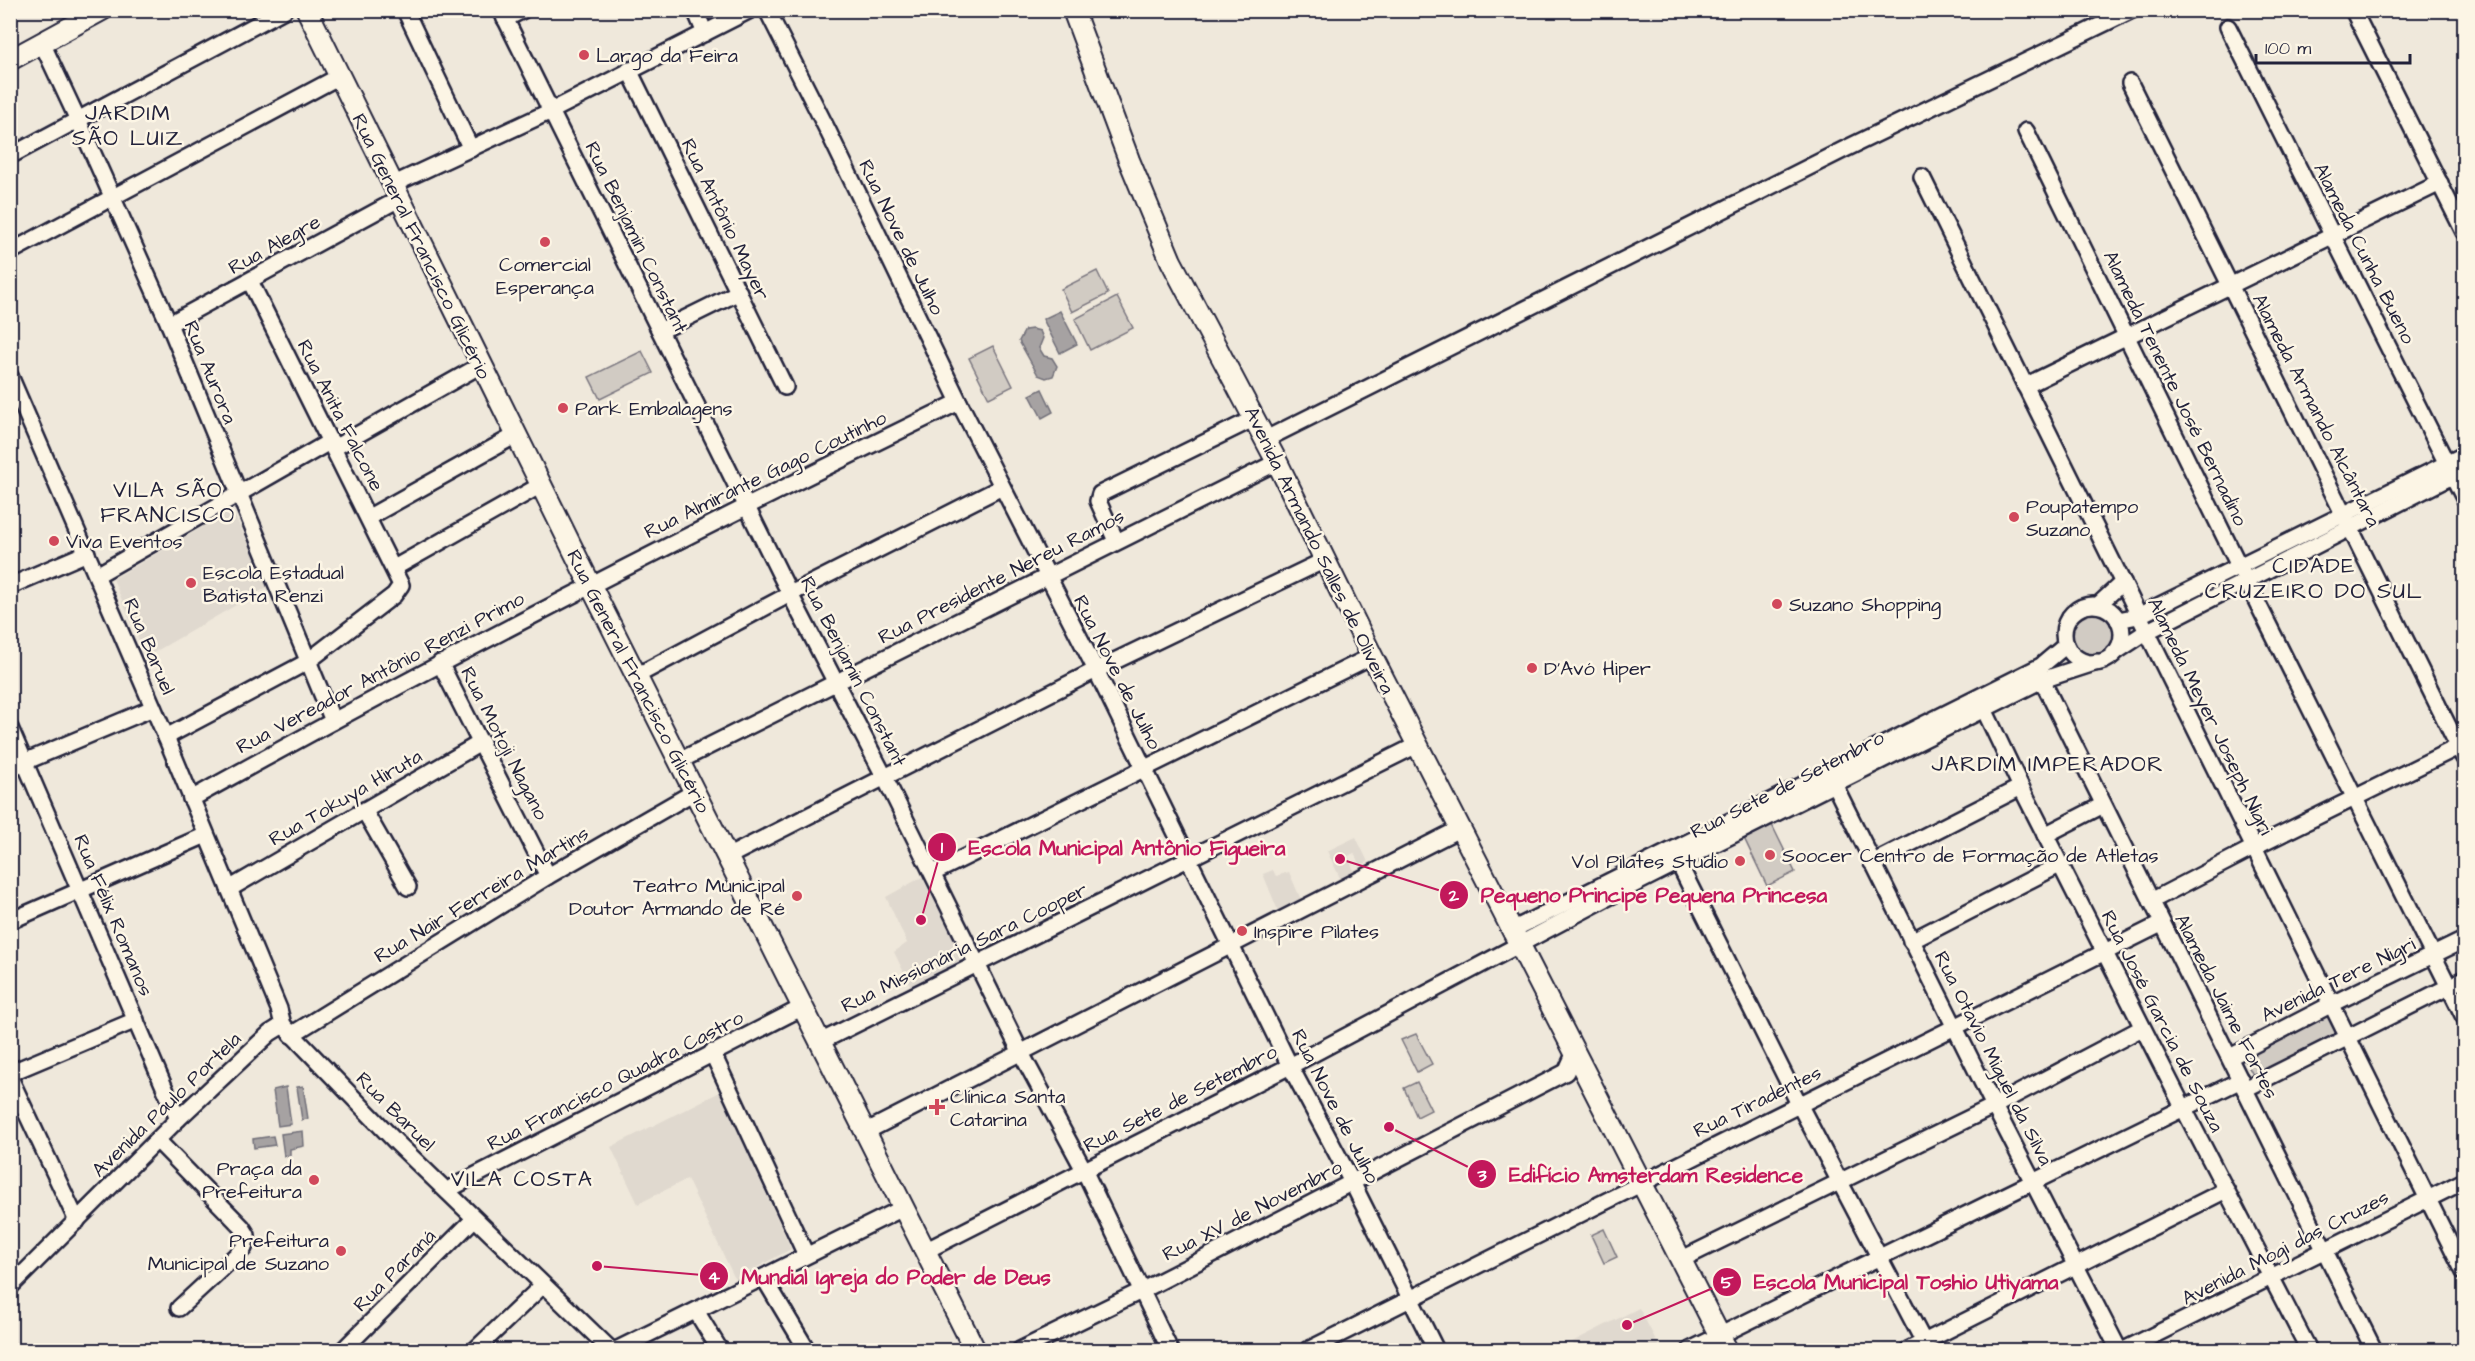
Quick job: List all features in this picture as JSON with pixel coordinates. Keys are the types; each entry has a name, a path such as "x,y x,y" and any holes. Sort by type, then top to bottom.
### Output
{"main road":[{"path":"10,60 102,10"},
{"name":"Rua General Francisco Glicério","path":"306,10 636,676 975,1350"},
{"name":"Avenida Armando Salles de Oliveira","path":"1073,10 1129,160 1167,252 1266,439 1372,656 1723,1343"}],"street":[{"path":"10,156 284,10"},
{"path":"405,10 471,148"},
{"path":"503,15 523,10"},
{"path":"695,10 705,33"},
{"name":"Rua Alegre","path":"169,324 250,281 471,148 550,111 750,10"},
{"name":"Rua Nove de Julho","path":"767,10 959,402 1046,577 1096,670 1290,1066 1352,1182 1436,1350"},
{"path":"1266,439 1843,150 2132,10"},
{"path":"2354,10 2464,232"},
{"name":"Rua Benjamin Constant","path":"503,15 790,594 933,873 1021,1053 1084,1170 1170,1350"},
{"name":"Alameda Cunha Bueno","path":"2228,27 2333,236 2455,470 2464,498"},
{"name":"Rua Aurora","path":"42,43 169,324 333,721"},
{"name":"Rua Antônio Mayer","path":"629,70 785,387"},
{"path":"10,252 338,77"},
{"name":"Alameda Armando Alcântara","path":"2130,83 2463,750"},
{"name":"Alameda Tenente José Bernadino","path":"2026,131 2464,1017"},
{"name":"Alameda Meyer Joseph Nigri","path":"1922,177 2253,848 2350,1037 2464,1272"},
{"path":"2025,386 2439,183"},
{"name":"Rua Anita Falcone","path":"250,281 394,568"},
{"path":"660,331 739,292"},
{"path":"97,575 239,495 481,365"},
{"name":"Rua Baruel","path":"10,376 15,398 97,575 287,1030 474,1219 611,1350"},
{"name":"Rua Almirante Gago Coutinho","path":"591,585 746,505 959,402"},
{"path":"1116,541 1098,501 1100,495 1255,418"},
{"path":"369,518 516,435"},
{"path":"2118,620 2138,616 2243,573 2455,470 2464,455"},
{"name":"Rua Presidente Nereu Ramos","path":"679,761 1277,462"},
{"path":"166,737 308,662 394,596 401,585 394,568 541,485"},
{"path":"636,676 790,594 1002,487"},
{"path":"10,586 87,553"},
{"path":"727,857 1096,670 1325,560"},
{"path":"2114,653 2122,637 2118,620 2113,613 2098,605 2083,606 2068,618 2063,636 2066,645 2078,659 2097,662 2114,653 2243,573"},
{"path":"2098,605 2122,582"},
{"name":"Rua Vereador Antônio Renzi Primo","path":"190,799 440,663 591,585"},
{"name":"Rua Sete de Setembro","path":"925,1251 1290,1066 1516,938 2049,661 2066,645"},
{"path":"933,873 1372,656"},
{"name":"Rua Sete de Setembro","path":"1516,938 1678,862 2042,680 2097,662"},
{"name":"Rua Motoji Nagano","path":"440,663 548,876"},
{"name":"Alameda Jaime Fortes","path":"2042,680 2374,1350"},
{"path":"10,768 153,708"},
{"name":"Rua José Garcia de Souza","path":"1984,709 2142,1028 2309,1350"},
{"name":"Rua Félix Romanos","path":"10,728 178,1119"},
{"name":"Rua Tokuya Hiruta","path":"229,889 482,742"},
{"name":"Rua Missionária Sara Cooper","path":"820,1042 1417,745"},
{"path":"2151,901 2355,798 2463,750"},
{"name":"Rua Otavio Miguel da Silva","path":"1834,784 2033,1184 2119,1350"},
{"path":"1872,863 2021,787"},
{"name":"Rua Nair Ferreira Martins","path":"287,1030 694,792"},
{"path":"2046,835 2103,805"},
{"path":"364,810 408,886"},
{"path":"865,1132 1460,829"},
{"path":"10,921 206,835"},
{"path":"1678,862 1799,1104 1926,1347"},
{"path":"1911,941 2061,864"},
{"name":"Rua Tiradentes","path":"1308,1350 2162,924"},
{"name":"Avenida Tere Nigri","path":"2230,1057 2464,940"},
{"path":"1690,1350 1723,1343 1880,1258 2184,1109 2350,1037 2464,980"},
{"name":"Rua Francisco Quadra Castro","path":"448,1192 453,1187 712,1052 803,1007"},
{"path":"10,1073 136,1020"},
{"path":"1680,1260 1994,1106 2142,1028"},
{"name":"Avenida Paulo Portela","path":"10,1287 178,1119 270,1033 287,1030"},
{"path":"712,1052 806,1255"},
{"path":"1575,1052 1566,1072 1589,1079"},
{"name":"Rua XV de Novembro","path":"1020,1350 1141,1292 1566,1072"},
{"path":"10,1078 77,1221"},
{"path":"157,1140 242,1227 247,1235 244,1248 179,1308"},
{"name":"Avenida Mogi das Cruzes","path":"2124,1350 2464,1181"},
{"path":"1908,1350 1926,1347 2076,1266 2226,1190"},
{"path":"616,1350 903,1208"},
{"name":"Rua Paraná","path":"343,1350 474,1219"},
{"path":"764,1278 807,1350"},
{"path":"475,1350 543,1285"},
{"path":"696,1311 720,1350"}],"shaded area":[{"path":"1097,271 1108,294 1072,312 1061,289"},
{"path":"1117,297 1133,328 1090,350 1075,319"},
{"path":"1060,311 1077,344 1060,353 1043,319"},
{"path":"1025,330 1040,331 1043,338 1039,348 1044,356 1052,358 1057,366 1053,376 1046,378 1038,375 1019,341"},
{"path":"993,346 1013,386 989,398 969,358"},
{"path":"642,351 653,373 600,399 589,377"},
{"path":"1042,389 1053,412 1042,418 1030,395"},
{"name":"Escola Estadual Batista Renzi","path":"232,510 269,586 146,657 113,579"},
{"path":"2087,610 2097,610 2112,620 2116,634 2115,643 2106,654 2097,658 2087,658 2072,648 2068,639 2068,629 2078,614"},
{"name":"Soocer Centro de Formação de Atletas","path":"1772,825 1795,872 1767,886 1744,838"},
{"path":"1356,837 1368,862 1360,866 1354,853 1348,856 1354,871 1340,878 1327,851"},
{"path":"1273,870 1276,876 1289,872 1302,902 1279,913 1263,874"},
{"path":"922,877 961,953 958,965 911,987 894,952 907,943 886,897"},
{"path":"2329,1013 2343,1036 2254,1077 2244,1058"},
{"path":"1416,1034 1432,1064 1417,1072 1401,1040"},
{"path":"1417,1082 1431,1110 1417,1117 1404,1088"},
{"path":"303,1086 308,1119 302,1120 297,1087"},
{"path":"286,1087 291,1124 278,1126 273,1090"},
{"path":"720,1092 791,1249 735,1279 687,1179 638,1204 611,1147"},
{"path":"303,1131 304,1146 290,1149 290,1155 284,1156 281,1134"},
{"path":"273,1136 275,1145 254,1148 253,1139"},
{"path":"1604,1229 1617,1257 1604,1263 1591,1235"},
{"path":"1639,1308 1661,1350 1577,1350 1572,1342"}],"place":[{"name":"Largo da Feira","path":"584,55"},
{"name":"Comercial Esperança","path":"545,242"},
{"name":"Park Embalagens","path":"563,408"},
{"name":"Poupatempo Suzano","path":"2014,517"},
{"name":"Viva Eventos","path":"54,541"},
{"name":"Escola Estadual Batista Renzi","path":"191,583"},
{"name":"Suzano Shopping","path":"1777,604"},
{"name":"D'Avó Hiper","path":"1532,668"},
{"name":"Soocer Centro de Formação de Atletas","path":"1770,855"},
{"name":"Pequeno Principe Pequena Princesa","path":"1340,859"},
{"name":"Vol Pilates Studio","path":"1740,861"},
{"name":"Teatro Municipal Doutor Armando de Ré","path":"797,896"},
{"name":"Escola Municipal Antônio Figueira","path":"921,920"},
{"name":"Inspire Pilates","path":"1242,931"},
{"name":"Clínica Santa Catarina","path":"937,1107"},
{"name":"Edifício Amsterdam Residence","path":"1389,1127"},
{"name":"Praça da Prefeitura","path":"314,1180"},
{"name":"Prefeitura Municipal de Suzano","path":"341,1251"},
{"name":"Mundial Igreja do Poder de Deus","path":"597,1266"},
{"name":"Escola Municipal Toshio Utiyama","path":"1627,1325"}],"district":[{"name":"JARDIM SÃO LUIZ","path":"128,124"},
{"name":"VILA SÃO FRANCISCO","path":"168,502"},
{"name":"CIDADE CRUZEIRO DO SUL","path":"2314,578"},
{"name":"JARDIM IMPERADOR","path":"2048,763"},
{"name":"VILA COSTA","path":"522,1178"}]}
